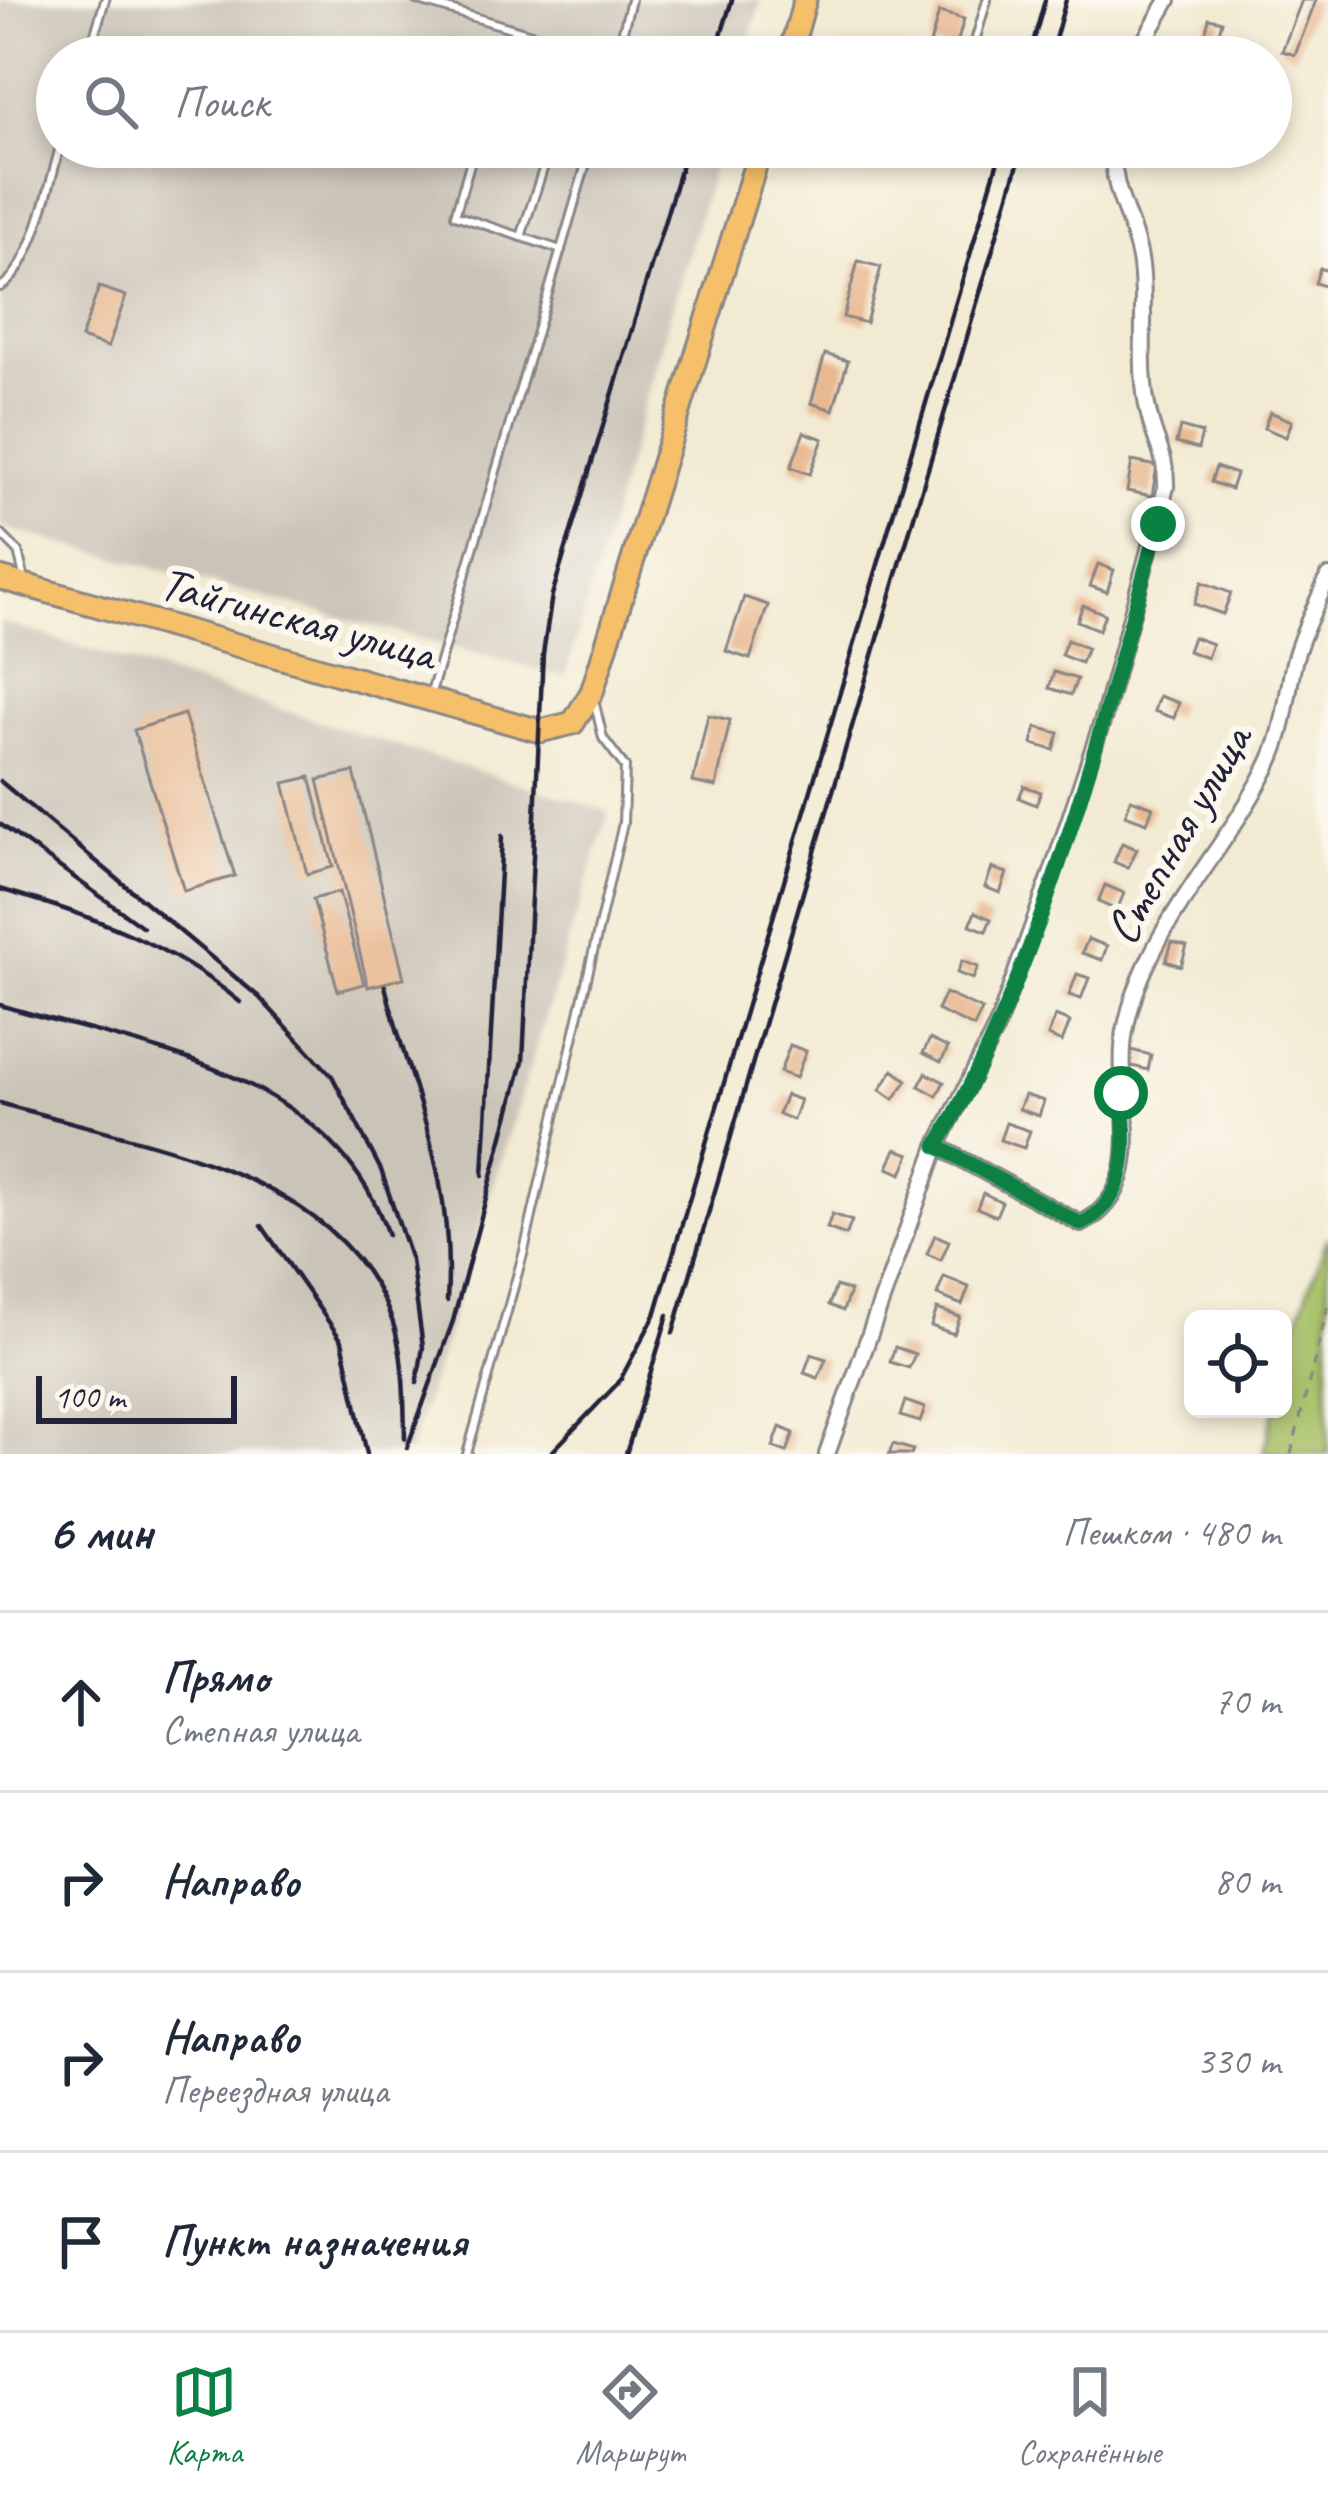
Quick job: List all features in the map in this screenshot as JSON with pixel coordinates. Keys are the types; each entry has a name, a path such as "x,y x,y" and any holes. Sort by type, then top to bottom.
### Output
{"highway":[{"path":"795,36 805,0"},
{"path":"592,692 754,168"},
{"name":"Тайгинская улица","path":"0,578 540,730 573,723 592,692"}],"street":[{"path":"1147,36 1168,0"},
{"path":"827,1454 937,1146 997,1026 1052,872 1104,716 1166,487 1167,456 1149,415 1141,260 1124,218 1112,168"},
{"name":"Степная улица","path":"937,1146 1081,1224 1106,1202 1125,1164 1124,1034 1144,961 1187,901 1268,766 1285,722 1295,658 1328,577"}],"lane":[{"path":"94,36 105,0"},
{"path":"416,0 540,36"},
{"path":"620,36 632,0"},
{"path":"977,36 987,0"},
{"path":"0,287 8,284 30,245 54,168"},
{"path":"469,168 455,215 561,250"},
{"path":"521,237 543,168"},
{"path":"430,696 585,168"},
{"path":"0,533 18,551 26,585"},
{"path":"467,1454 524,1251 623,823 625,767 596,721 592,692"}],"path":[{"path":"1291,1454 1328,1306"}],"shaded area":[{"path":"0,0 761,0 751,36 36,36 36,168 713,168 565,677 0,527"},
{"path":"0,622 609,812 409,1454 0,1454"}],"green space":[{"path":"1328,1237 1328,1454 1263,1454 1272,1418 1292,1418 1292,1342"}],"building":[{"path":"1302,0 1316,0 1295,55 1292,36 1288,36"},
{"path":"939,12 964,19 959,36 932,36"},
{"path":"1209,18 1222,21 1218,36 1205,36"},
{"path":"858,261 881,267 866,323 843,317"},
{"path":"1320,268 1328,271 1328,287 1315,283"},
{"path":"99,287 126,296 108,347 81,338"},
{"path":"825,354 848,361 833,410 811,403"},
{"path":"1270,412 1292,421 1286,437 1264,428"},
{"path":"1180,427 1202,433 1198,449 1176,443"},
{"path":"804,432 823,439 810,474 791,467"},
{"path":"1132,461 1157,466 1152,496 1127,491"},
{"path":"1216,467 1236,474 1231,489 1211,482"},
{"path":"1098,564 1114,570 1107,592 1090,586"},
{"path":"1202,582 1231,593 1223,614 1194,604"},
{"path":"744,597 768,605 750,659 726,651"},
{"path":"1083,605 1105,614 1099,630 1077,621"},
{"path":"1193,637 1212,644 1207,658 1188,651"},
{"path":"1067,640 1087,648 1081,663 1061,655"},
{"path":"1054,672 1077,679 1071,695 1049,688"},
{"path":"1159,696 1179,703 1174,718 1154,711"},
{"path":"184,714 235,876 184,891 134,730"},
{"path":"708,715 730,720 716,787 693,782"},
{"path":"1036,727 1059,733 1054,750 1032,744"},
{"path":"354,772 404,978 368,987 318,780"},
{"path":"310,777 333,867 307,874 284,783"},
{"path":"1024,786 1041,792 1036,805 1019,798"},
{"path":"1131,799 1153,807 1147,823 1125,815"},
{"path":"1122,843 1137,849 1128,868 1114,862"},
{"path":"992,868 1007,873 1000,893 985,887"},
{"path":"1105,885 1124,893 1117,910 1098,902"},
{"path":"339,892 364,984 338,991 313,899"},
{"path":"975,912 991,919 986,931 970,925"},
{"path":"1088,939 1107,946 1102,960 1082,953"},
{"path":"1172,942 1187,946 1181,966 1166,961"},
{"path":"962,961 978,967 973,979 957,973"},
{"path":"1077,974 1089,978 1081,999 1069,995"},
{"path":"945,993 982,1010 974,1027 937,1010"},
{"path":"1055,1016 1070,1022 1062,1042 1048,1036"},
{"path":"930,1039 948,1048 941,1062 923,1053"},
{"path":"790,1045 806,1051 796,1078 780,1072"},
{"path":"1131,1050 1151,1055 1148,1070 1128,1065"},
{"path":"893,1070 907,1080 894,1099 880,1090"},
{"path":"926,1073 944,1082 937,1096 919,1086"},
{"path":"786,1095 800,1100 793,1120 778,1114"},
{"path":"1025,1095 1044,1101 1039,1116 1019,1109"},
{"path":"1006,1123 1030,1131 1024,1148 1000,1140"},
{"path":"896,1149 910,1154 902,1174 888,1168"},
{"path":"983,1193 1002,1202 996,1216 977,1208"},
{"path":"832,1214 852,1221 846,1235 827,1228"},
{"path":"935,1235 949,1241 941,1260 927,1254"},
{"path":"944,1277 969,1287 962,1305 937,1295"},
{"path":"836,1286 850,1291 843,1311 829,1305"},
{"path":"937,1309 960,1317 954,1334 931,1326"},
{"path":"895,1347 915,1354 909,1368 890,1362"},
{"path":"811,1354 826,1359 818,1378 804,1373"},
{"path":"905,1401 925,1408 920,1422 900,1416"},
{"path":"780,1427 794,1433 787,1452 773,1447"},
{"path":"893,1444 913,1450 911,1454 889,1454"}],"railway":[{"path":"721,36 732,0"},
{"path":"1035,36 1045,0"},
{"path":"1056,36 1066,0"},
{"path":"407,1448 453,1321 523,1061 543,654 552,595 681,168"},
{"path":"550,1454 619,1382 655,1315 996,168"},
{"path":"673,1333 1017,168"},
{"path":"0,781 259,997 332,1076 381,1170 411,1260 423,1347 417,1383"},
{"path":"0,824 143,927"},
{"path":"483,1175 502,836"},
{"path":"0,889 65,909 156,947 240,1002"},
{"path":"385,986 439,1177 448,1257 447,1301"},
{"path":"0,1005 172,1054 279,1101 324,1136 361,1180 388,1235"},
{"path":"0,1103 227,1170 280,1195 327,1228 365,1269 392,1320 402,1364 405,1439"},
{"path":"262,1226 342,1341 367,1454"},
{"path":"626,1454 668,1315"}],"route":[{"path":"1121,1093 1125,1164 1106,1202 1081,1224 937,1146 968,1093 997,1026 1052,872 1104,716 1158,524"}]}
